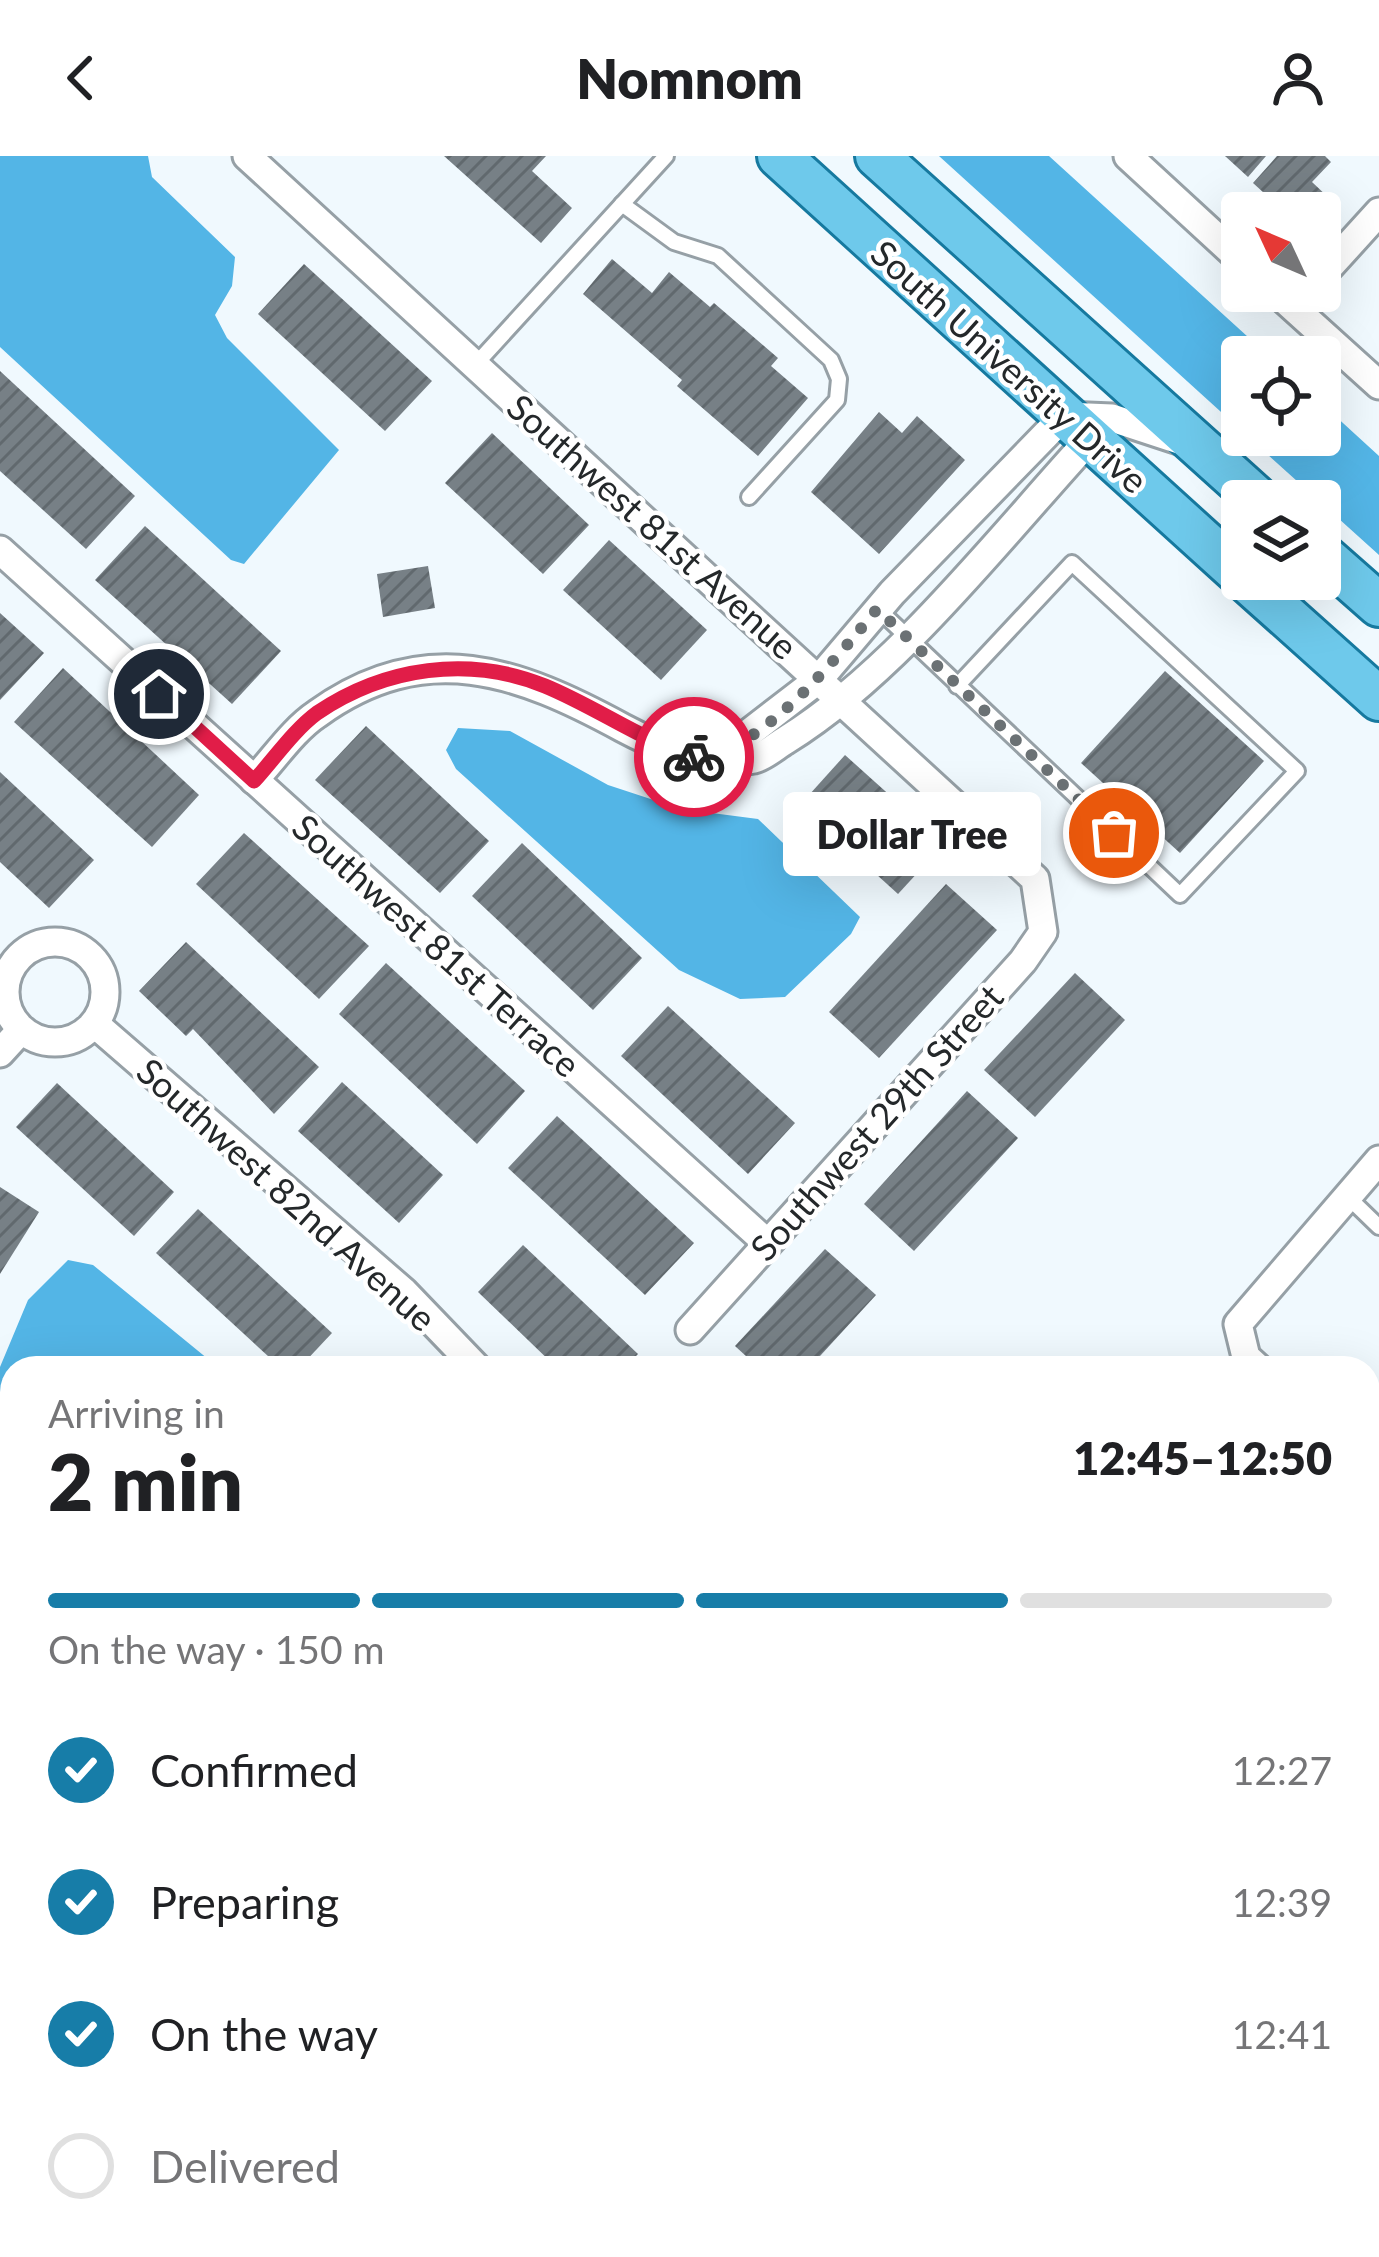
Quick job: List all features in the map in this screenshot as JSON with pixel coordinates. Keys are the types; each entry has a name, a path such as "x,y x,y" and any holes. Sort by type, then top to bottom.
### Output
{"main road":[{"name":"South University Drive","path":"779,156 1221,557"},
{"name":"South University Drive","path":"878,156 1236,480"},
{"path":"978,338 1035,349 1087,345"},
{"path":"1341,572 1379,605"},
{"name":"South University Drive","path":"1269,600 1379,699"}],"street":[{"name":"Southwest 81st Avenue","path":"247,156 1021,861 1035,879 1042,906"},
{"path":"1128,156 1221,242"},
{"path":"1341,254 1379,212"},
{"path":"1307,312 1379,386"},
{"path":"719,756 820,679 877,609 1077,428 1112,418 1197,446"},
{"path":"254,781 314,715 399,675 452,667 500,672 547,687 652,743 694,757 755,759 845,702 906,637 1077,428"},
{"name":"Southwest 81st Terrace","path":"0,550 766,1242"},
{"name":"Southwest 29th Street","path":"691,1330 1023,961 1043,932 1042,906"},
{"path":"49,942 82,949 103,975 106,992 95,1024 67,1042 50,1043 21,1030 5,1002 9,948 49,942"},
{"name":"Southwest 82nd Avenue","path":"95,1024 404,1292 465,1356"},
{"path":"0,1054 21,1030"},
{"path":"1246,1356 1238,1324 1379,1160"}],"lane":[{"path":"476,364 666,156"},
{"path":"622,204 674,242 718,256 831,360 839,379 837,400 749,497"},
{"path":"877,609 957,686 1180,896 1297,771 1072,562 957,686"},
{"path":"1347,1196 1379,1227"}],"water":[{"path":"0,156 148,156 152,177 235,257 232,286 215,315 227,338 339,450 244,564 231,560 0,347"},
{"path":"939,156 1049,156 1247,336 1221,336 1221,412"},
{"path":"1341,421 1379,456 1379,555 1341,521 1341,480 1296,480 1269,456 1341,456"},
{"path":"458,728 510,731 608,785 681,809 758,819 860,917 851,934 785,997 740,999 679,970 456,769 446,750"},
{"path":"68,1260 93,1265 204,1356 5,1356 28,1300"}],"building":[{"path":"444,156 546,156 532,171 572,208 541,243"},
{"path":"1225,156 1266,156 1248,177"},
{"path":"1277,156 1325,156 1331,162 1312,182 1323,192 1263,192 1253,183"},
{"path":"612,259 652,293 669,272 710,307 714,303 778,358 771,366 808,398 758,456 677,386 682,380 583,294"},
{"path":"304,264 432,381 385,431 258,314"},
{"path":"0,371 135,496 86,549 0,471"},
{"path":"879,412 902,433 917,416 965,460 879,554 811,492"},
{"path":"492,433 589,525 543,574 445,483"},
{"path":"145,526 281,651 232,704 95,580"},
{"path":"609,540 707,630 661,680 563,590"},
{"path":"428,566 435,608 383,617 377,574"},
{"path":"0,613 44,653 0,700"},
{"path":"63,668 199,795 152,847 14,722"},
{"path":"1165,671 1264,761 1180,853 1081,763"},
{"path":"366,726 489,841 440,893 315,780"},
{"path":"845,755 944,844 898,894 800,805"},
{"path":"0,772 94,860 49,908 0,862"},
{"path":"244,833 369,946 319,999 196,884"},
{"path":"522,843 642,958 593,1010 472,896"},
{"path":"946,884 997,930 879,1058 829,1012"},
{"path":"186,942 319,1067 274,1114 193,1029 186,1036 139,991"},
{"path":"386,963 525,1091 477,1144 339,1014"},
{"path":"1075,973 1125,1020 1035,1117 984,1070"},
{"path":"668,1006 795,1123 748,1174 621,1056"},
{"path":"342,1082 443,1175 399,1223 298,1131"},
{"path":"57,1083 174,1192 134,1236 16,1127"},
{"path":"967,1091 1018,1138 914,1251 864,1204"},
{"path":"557,1116 694,1243 645,1295 508,1168"},
{"path":"0,1187 39,1212 0,1274"},
{"path":"198,1209 332,1333 310,1356 268,1356 156,1253"},
{"path":"523,1245 638,1354 545,1356 478,1292"},
{"path":"825,1249 876,1295 820,1356 746,1356 735,1346"}],"way so far":[{"path":"694,757 719,756 820,679 877,609 1114,833"}],"place":[{"name":"Dollar Tree","path":"1114,833"}],"route":[{"path":"159,694 254,781 314,715 356,691 399,675 452,667 500,672 547,687 652,743 694,757"}]}
